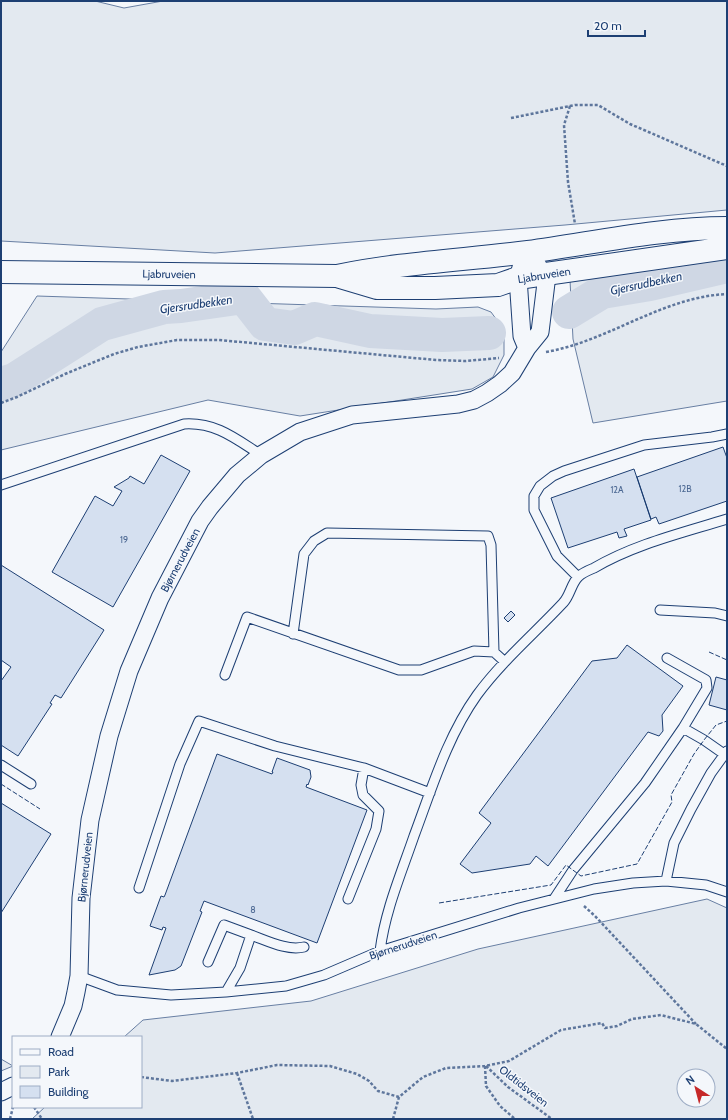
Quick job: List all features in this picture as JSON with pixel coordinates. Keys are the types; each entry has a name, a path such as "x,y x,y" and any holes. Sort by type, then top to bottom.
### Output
{"main road":[{"name":"Ljabruveien","path":"1,272 337,276 371,269 528,252 573,244 689,229 727,228"},
{"name":"Ljabruveien","path":"337,276 377,288 435,288 498,285 518,278 727,248"}],"street":[{"name":"Bjørnerudveien","path":"60,1036 73,1006 79,976 81,898 90,820 109,736 129,671 160,598 200,521 237,475 261,456 300,432 315,426 352,416 444,406 474,400 487,393 512,373 527,348 540,332 546,283 537,264 528,252"},
{"path":"527,348 522,336 518,278 522,264 528,252"},
{"path":"1,1092 12,1086"}],"lane":[{"path":"1,485 184,424 200,424 219,429 261,456"},
{"path":"578,577 557,556 534,510 534,496 540,486 553,476 564,471 644,446 727,434"},
{"path":"380,951 382,930 392,898 448,747 461,720 484,686 505,662 565,601 578,577 606,560 641,545 727,519"},
{"path":"293,634 304,554 314,541 327,534 488,536 491,545 494,652"},
{"path":"660,610 715,613 727,616"},
{"path":"225,676 247,617 399,670 421,670 474,651 494,652 505,662"},
{"path":"554,899 573,870 645,783 683,728 707,688 706,680 667,658"},
{"path":"139,888 180,764 198,721 275,746 364,768 430,793"},
{"path":"666,881 674,843 690,809 725,752 683,728"},
{"path":"1,765 30,784"},
{"path":"348,899 376,829 379,811 363,794 361,785 364,768"},
{"name":"Bjørnerudveien","path":"79,976 117,990 171,995 226,992 286,986 324,975 380,951 519,908 594,889 633,883 666,881 706,885 727,892"},
{"path":"208,962 224,925 287,948 297,949 304,947"},
{"path":"226,992 240,968 251,935"}],"path":[{"path":"511,118 570,106 598,105 630,124 727,166"},
{"path":"570,106 564,125 569,186 575,220 573,244"},
{"path":"546,353 583,342 675,304 697,298 727,294"},
{"path":"1,403 17,398 65,374 108,356 138,347 177,340 219,340 330,352 436,360 466,361 505,358"},
{"path":"571,895 595,916 696,1024 727,1049"},
{"path":"393,1119 399,1097 423,1077 446,1068 485,1066 508,1061 561,1030 602,1023 605,1028 618,1026 632,1019 661,1015 696,1024"},
{"path":"142,1077 172,1081 237,1073 277,1065 330,1066 357,1074 369,1081 378,1091 399,1097"},
{"path":"485,1066 486,1086 500,1106 515,1119"},
{"name":"Oldtidsveien","path":"485,1066 508,1087 552,1119"},
{"path":"237,1073 253,1119"},
{"path":"10,1119 13,1108"},
{"path":"35,1108 42,1119"}],"green space":[{"path":"1,1 95,1 124,8 163,1 727,1 727,210 565,225 215,253 1,241"},
{"path":"727,258 727,401 593,423 573,339 570,280"},
{"path":"37,296 436,309 478,307 491,312 499,323 504,339 504,355 493,377 472,389 300,416 208,400 1,450 1,352"},
{"path":"707,899 727,908 727,1119 32,1119 44,1108 142,1108 142,1036 125,1036 143,1020 311,1001 478,949"},
{"path":"1,1059 12,1065 12,1066 1,1071"}],"building":[{"path":"723,447 727,458 727,501 659,524 656,517 651,519 637,477"},
{"path":"161,455 190,471 113,607 52,572 95,496 113,506 122,491 114,487 130,476 144,484"},
{"path":"634,469 651,520 624,529 627,536 619,538 617,532 568,548 551,498"},
{"path":"1,565 104,630 61,698 55,695 50,703 52,704 18,756 1,745 1,681 11,667 1,660"},
{"path":"511,611 515,615 508,622 504,618"},
{"path":"627,645 683,686 662,715 663,731 659,736 648,732 548,866 536,856 530,864 472,873 460,864 491,823 479,813 592,661 617,658"},
{"path":"716,677 727,680 727,710 709,705"},
{"path":"217,754 272,774 277,758 310,770 311,777 306,787 367,810 317,943 204,901 200,911 202,912 181,966 175,970 149,975 166,928 163,927 162,930 150,926 161,896 164,897 165,895"},
{"path":"1,803 51,834 1,913"}],"waterway":[{"name":"Gjersrudbekken","path":"569,312 602,292 650,284 727,266"},
{"name":"Gjersrudbekken","path":"1,384 14,380 102,324 164,307 244,297 265,324 294,328 315,319 370,331 442,335 489,333"}],"fence":[{"path":"709,652 727,660"},
{"path":"439,903 551,885 566,865 581,876 637,864 672,802 671,795 694,754 716,725 727,721"},
{"path":"1,784 40,809"}]}
